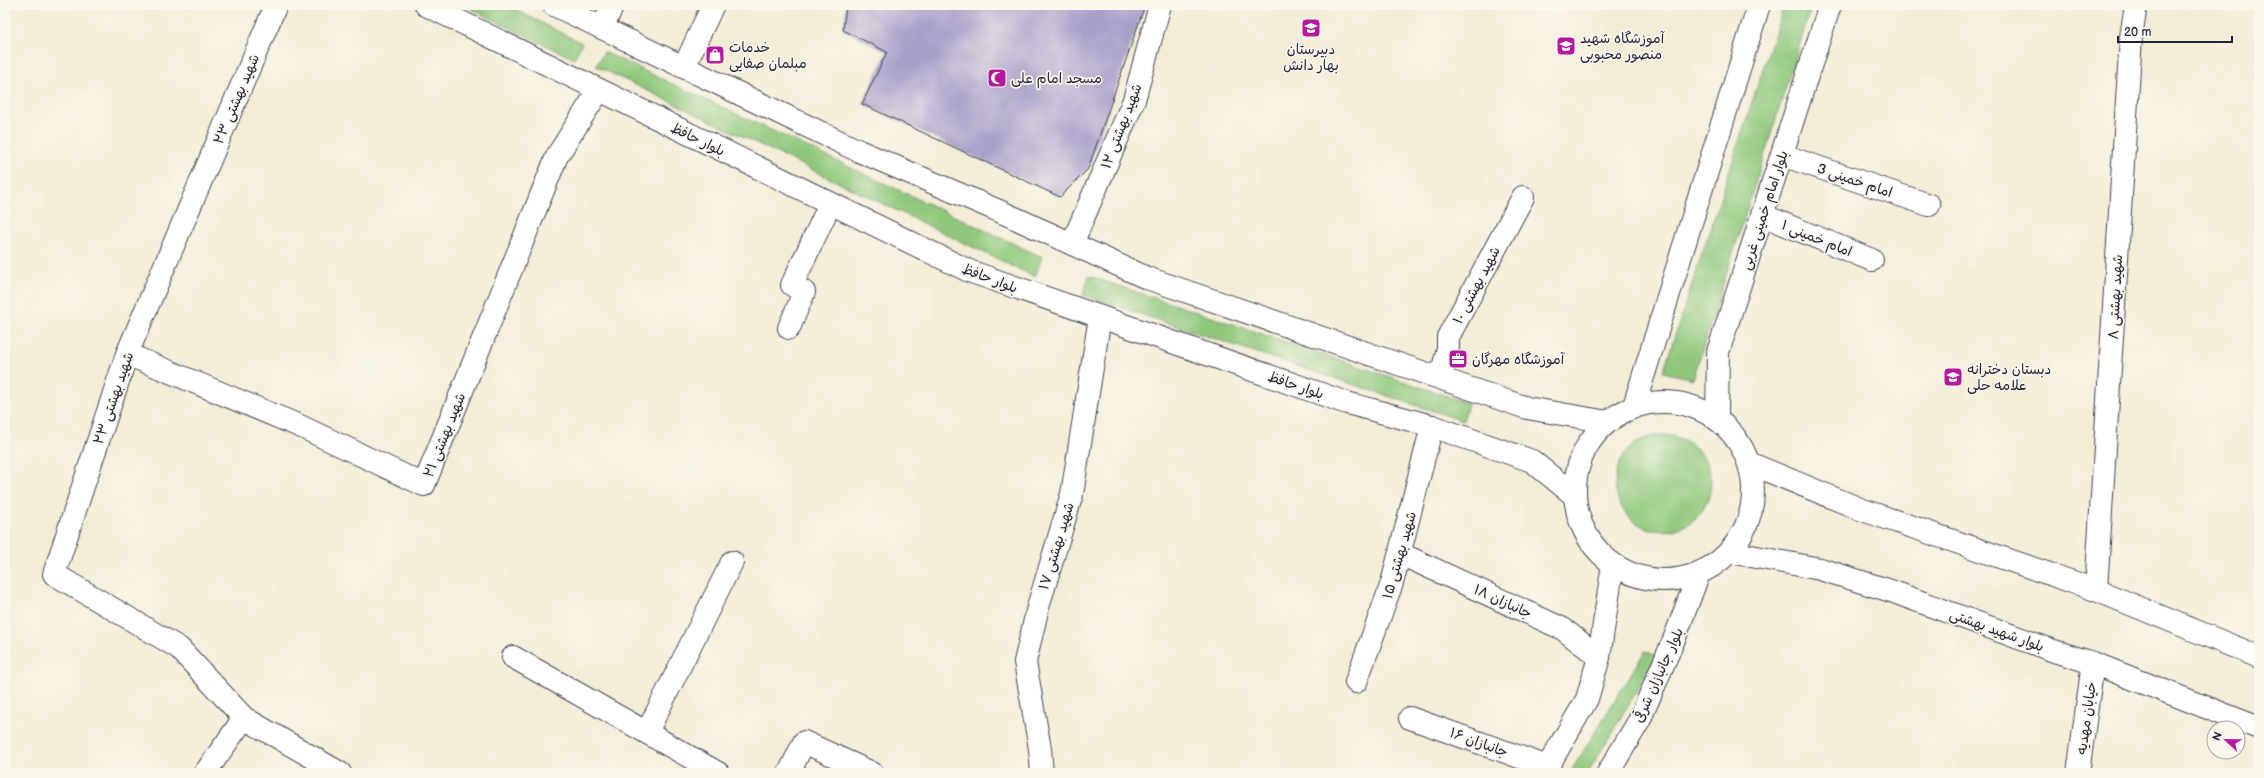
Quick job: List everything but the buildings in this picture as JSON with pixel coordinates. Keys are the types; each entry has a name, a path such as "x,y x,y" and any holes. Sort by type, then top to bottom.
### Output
{"main road":[{"name":"شهید بهشتی ۲۳","path":"244,718 179,648 54,574 127,354 276,5"},
{"name":"بلوار حافظ","path":"426,5 969,271 1347,403 1432,426 1532,461 1575,496"},
{"path":"554,5 859,151 1147,278 1441,377 1527,408 1608,422"},
{"path":"602,28 613,5"},
{"path":"684,67 713,5"},
{"name":"شهید بهشتی ۱۲","path":"1072,244 1134,100 1160,5"},
{"path":"1634,406 1759,5"},
{"name":"بلوار امام خمینی غربی","path":"1717,417 1718,352 1830,5"},
{"name":"شهید بهشتی ۸","path":"2096,590 2131,37 2136,5"},
{"name":"شهید بهشتی ۲۱","path":"127,354 302,427 424,486 557,156 599,90"},
{"name":"امام خمینی 3","path":"1782,155 1929,204"},
{"name":"شهید بهشتی ۱۰","path":"1441,377 1448,348 1448,337 1523,197"},
{"path":"789,328 804,292 792,285 830,204"},
{"name":"امام خمینی ۱","path":"1762,215 1872,260"},
{"name":"شهید بهشتی ۱۷","path":"1042,773 1040,749 1025,662 1038,608 1072,494 1100,317"},
{"path":"1660,400 1691,404 1717,417 1738,439 1749,463 1754,500 1745,530 1730,552 1699,573 1672,581 1645,579 1619,569 1597,551 1583,529 1575,496 1575,475 1585,448 1608,422 1634,406 1660,400"},
{"name":"شهید بهشتی ۱۵","path":"1356,682 1392,583 1432,426"},
{"path":"1749,463 1860,509 2096,590 2259,657"},
{"name":"بلوار شهید بهشتی","path":"1730,552 1820,569 1891,591 2093,663 2259,728"},
{"name":"جانبازان ۱۸","path":"1400,554 1563,629 1599,657"},
{"path":"647,732 732,562"},
{"path":"1546,770 1587,699 1599,657 1613,564"},
{"name":"بلوار جانبازان شرقی","path":"1608,773 1639,721 1675,638 1699,573"},
{"path":"513,657 718,773"},
{"name":"خیابان مهدیه","path":"2078,773 2093,663"},
{"path":"205,773 244,718 340,773"},
{"name":"جانبازان ۱۶","path":"1410,718 1546,770"},
{"path":"789,773 804,742 872,773"}],"green space":[{"path":"463,5 506,5 582,43 574,59"},
{"path":"1784,5 1812,5 1693,379 1663,372"},
{"path":"604,52 1042,257 1035,277 596,66"},
{"path":"1089,276 1468,403 1463,421 1083,295"},
{"path":"1663,435 1681,439 1690,443 1697,449 1703,456 1707,465 1711,483 1707,501 1703,510 1697,517 1690,523 1681,527 1663,531 1645,527 1636,523 1629,517 1623,510 1619,501 1615,483 1619,465 1623,456 1629,449 1636,443 1645,439"},
{"path":"1645,651 1657,656 1588,773 1570,773"}],"place":[{"name":"دبیرستان بهار دانش","path":"1311,28"},
{"name":"آموزشگاه شهید منصور محبوبی","path":"1566,46"},
{"name":"خدمات مبلمان صفایی","path":"715,55"},
{"name":"مسجد امام علی","path":"997,78"},
{"name":"آموزشگاه مهرگان","path":"1458,359"},
{"name":"دبستان دخترانه علامه حلی","path":"1953,377"}]}
